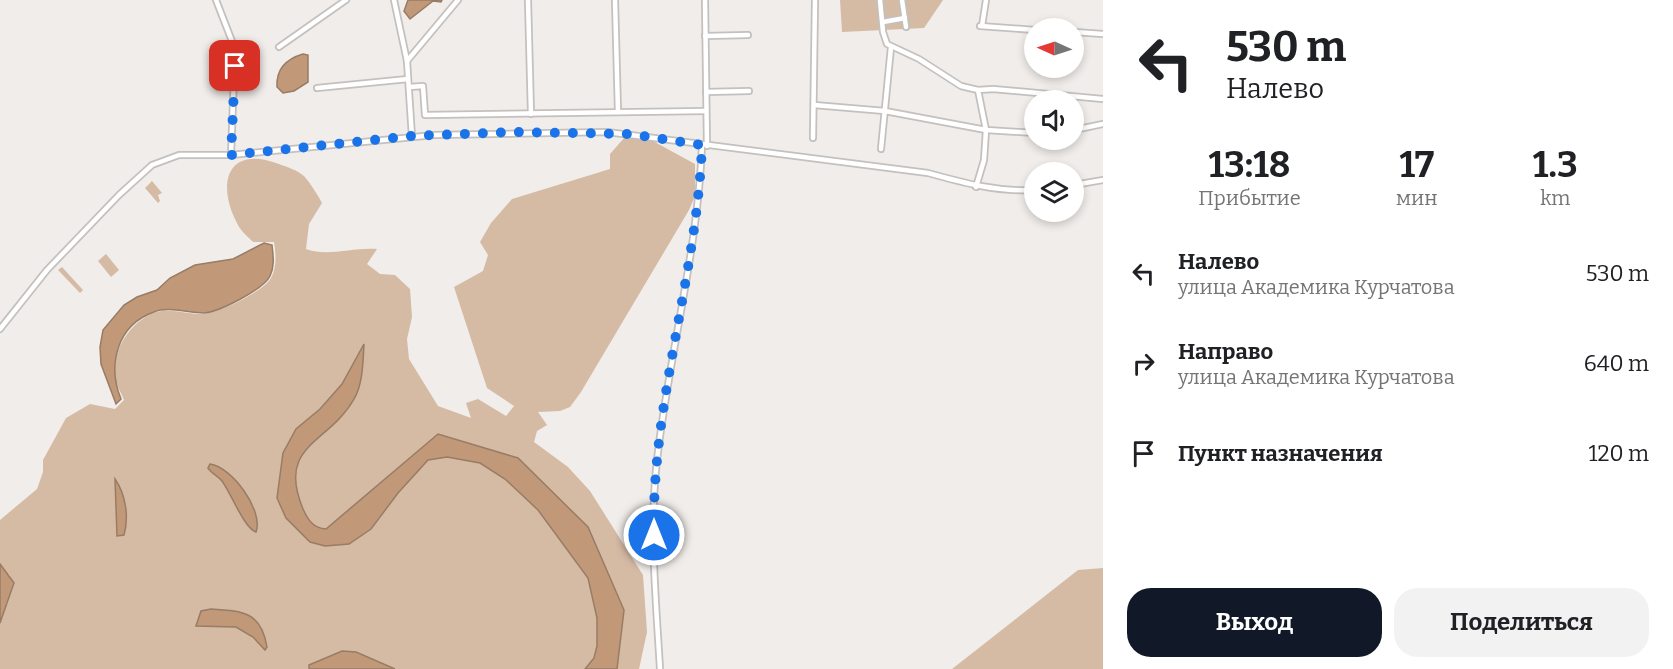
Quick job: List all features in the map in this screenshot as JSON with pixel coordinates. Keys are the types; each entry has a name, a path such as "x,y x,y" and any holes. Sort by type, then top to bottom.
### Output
{"street":[{"path":"216,0 235,49 231,155"},
{"path":"279,47 346,0"},
{"path":"394,0 406,61 412,136"},
{"path":"406,61 458,0"},
{"path":"528,0 531,114"},
{"path":"615,0 618,112"},
{"path":"660,669 654,519 657,459 699,206 706,111 705,0"},
{"path":"813,138 815,0"},
{"path":"880,0 885,40 891,47 919,58 961,86 978,90 993,89 1103,99"},
{"path":"902,0 906,27"},
{"path":"986,0 981,26 1024,29"},
{"path":"883,22 905,18"},
{"path":"1084,33 1103,34"},
{"path":"705,36 748,35"},
{"path":"881,149 891,47"},
{"path":"317,88 408,79"},
{"path":"409,87 423,86 425,116 706,111"},
{"path":"976,186 984,160 986,130 978,90"},
{"path":"706,92 748,91"},
{"path":"814,105 885,111 986,130 1024,132"},
{"path":"1084,128 1103,124"},
{"path":"0,329 47,270 119,195 152,165 174,155 231,155 412,136 607,132 928,172 976,186 1009,192 1024,191"},
{"path":"1084,183 1103,180"}],"shaded area":[{"path":"408,0 442,0 441,2 433,1 410,19 404,11"},
{"path":"840,0 943,0 924,28 842,32"},
{"path":"303,54 308,55 308,82 294,91 283,93 277,87 280,70 287,62"},
{"path":"625,137 651,140 695,164 695,196 689,210 581,392 570,407 560,411 538,412 547,425 537,431 534,442 568,467 590,491 643,575 647,632 639,669 0,669 0,613 8,603 10,576 0,566 0,520 37,489 43,472 43,460 66,418 90,404 115,409 124,400 114,374 116,356 125,338 145,317 160,311 211,313 251,295 271,278 276,260 274,242 253,242 239,227 231,210 227,183 230,172 237,164 247,159 261,159 292,169 307,179 322,203 309,224 306,249 332,252 377,249 367,264 380,274 395,275 410,289 412,317 407,339 409,359 438,406 471,418 466,403 478,399 506,416 514,406 487,388 454,287 483,271 488,255 480,242 491,223 512,199 610,169 610,154"},
{"path":"152,181 162,193 158,195 160,201 158,203 145,188"},
{"path":"264,243 272,245 272,272 266,281 250,293 211,312 160,310 141,318 131,326 118,348 115,373 121,399 116,404 101,364 100,347 103,330 124,305 137,297 157,290 170,278 195,265 233,259"},
{"path":"106,254 119,270 111,277 98,261"},
{"path":"62,267 83,290 80,293 58,270"},
{"path":"364,344 361,379 354,399 344,414 309,446 301,457 296,471 296,487 309,520 314,525 326,529 438,434 518,458 588,527 624,610 617,669 585,669 594,658 597,646 597,618 588,578 538,510 505,479 480,463 447,457 428,460 398,493 371,529 349,544 325,546 310,542 286,518 277,498 283,453 296,429 320,409 342,384"},
{"path":"210,464 228,473 244,491 255,513 256,532 242,517 222,481 208,468"},
{"path":"115,479 122,492 126,514 124,535 117,536"},
{"path":"0,564 14,583 0,623"},
{"path":"1103,568 1103,669 952,669 1078,570"},
{"path":"211,609 241,612 255,620 264,635 267,647 265,650 253,637 236,627 196,626 201,611"},
{"path":"342,651 356,652 395,669 309,669 309,665"}],"route":[{"path":"235,66 231,155 412,136 512,132 607,132 702,145 699,206 657,459 654,487 654,535"}]}
